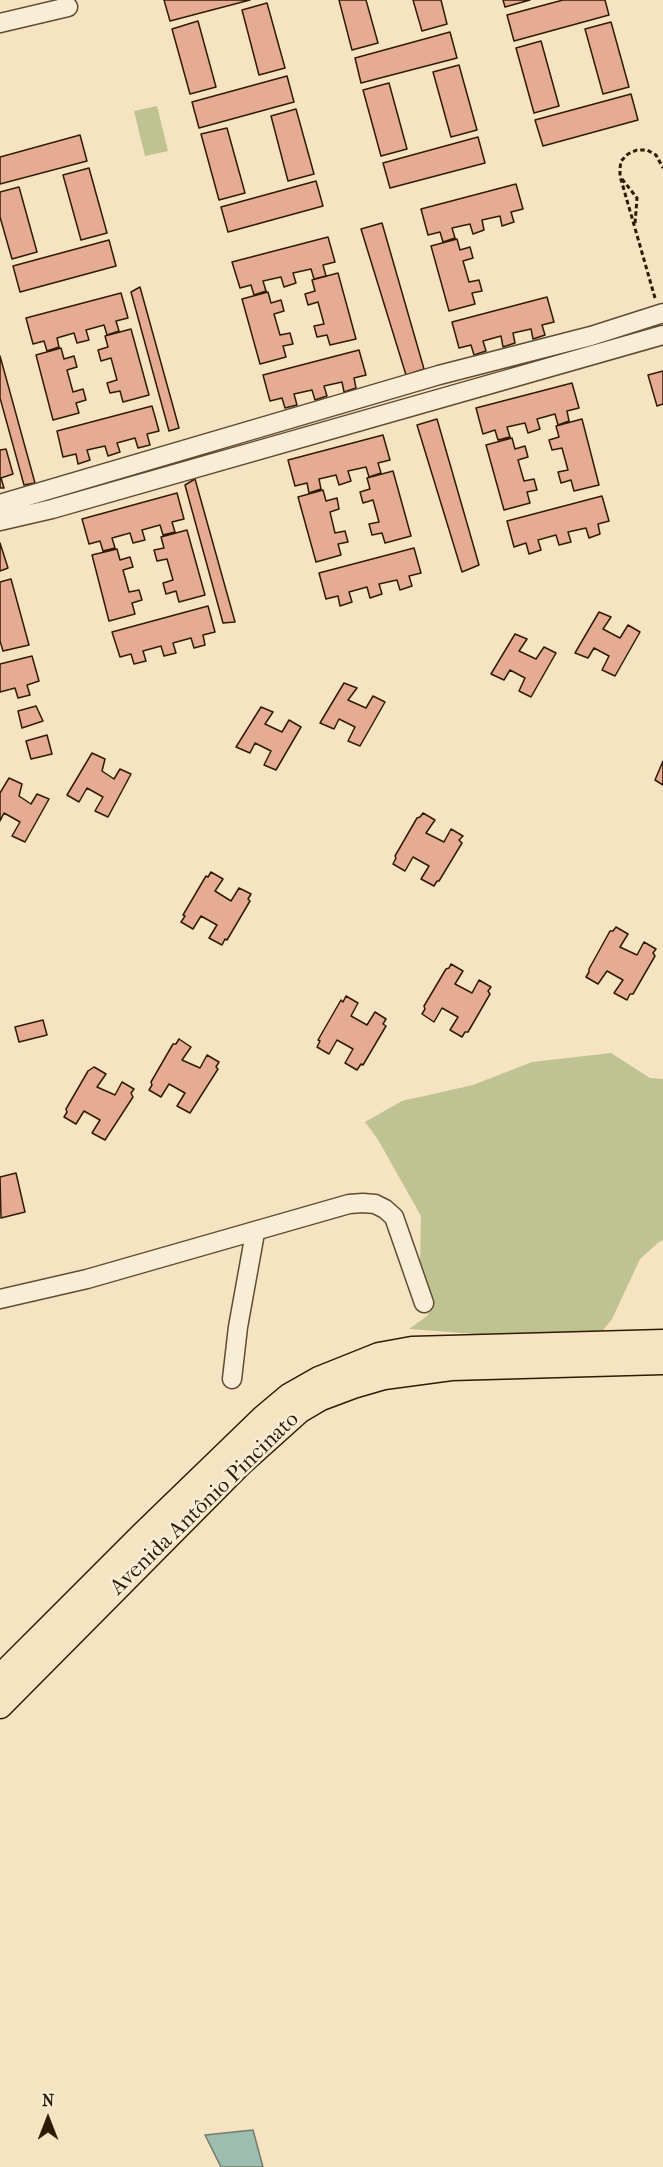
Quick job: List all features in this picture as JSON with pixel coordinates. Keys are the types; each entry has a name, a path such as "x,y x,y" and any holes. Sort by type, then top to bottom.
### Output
{"main road":[{"name":"Avenida Antônio Pincinato","path":"0,1677 142,1534 264,1418 289,1396 319,1378 379,1355 412,1349 663,1342"},
{"name":"Avenida Antônio Pincinato","path":"0,1706 240,1464 291,1418 321,1398 384,1377 451,1368 663,1362"}],"street":[{"path":"0,22 68,7"},
{"path":"0,504 439,375 591,336 661,314"},
{"path":"0,521 52,509 663,335"},
{"path":"0,1299 87,1279 255,1233 349,1204 375,1204 394,1217 424,1303"},
{"path":"232,1379 238,1327 255,1233"}],"path":[{"path":"661,314 621,178 621,161 628,154 637,150 647,150 656,155 663,168"},
{"path":"621,178 637,198 635,227"}],"green space":[{"path":"157,106 168,151 145,156 134,111"},
{"path":"611,1053 650,1078 663,1079 663,1240 640,1259 612,1319 592,1344 525,1344 477,1334 409,1329 427,1316 431,1309 420,1263 421,1216 377,1138 365,1122 402,1101 473,1085 532,1062"}],"shaded area":[{"path":"253,2130 263,2167 221,2167 205,2135"}],"building":[{"path":"164,0 250,0 170,21"},
{"path":"339,0 366,0 378,43 352,50"},
{"path":"413,0 441,0 447,24 422,31"},
{"path":"503,0 530,0 505,7"},
{"path":"563,0 605,0 609,15 514,41 507,15"},
{"path":"267,3 285,68 259,75 242,10"},
{"path":"198,21 216,87 190,94 172,29"},
{"path":"611,22 629,87 603,94 585,29"},
{"path":"450,32 457,58 361,83 355,58"},
{"path":"541,41 559,106 534,113 516,48"},
{"path":"459,65 477,130 451,137 433,72"},
{"path":"287,76 294,102 199,128 192,102"},
{"path":"389,83 407,149 381,156 363,90"},
{"path":"631,94 638,120 543,146 535,120"},
{"path":"296,109 314,174 288,181 271,116"},
{"path":"227,128 245,193 219,200 201,134"},
{"path":"80,135 87,161 0,184 0,157"},
{"path":"478,137 485,163 390,188 383,163"},
{"path":"89,168 107,233 81,240 63,175"},
{"path":"316,181 323,206 228,232 221,207"},
{"path":"516,184 523,209 511,212 514,222 502,226 500,216 482,220 484,230 473,234 470,224 452,228 455,238 443,242 440,232 428,235 421,209"},
{"path":"19,187 37,252 12,259 0,217 0,192"},
{"path":"382,223 424,369 406,375 361,229"},
{"path":"328,237 335,262 323,265 326,276 314,279 311,269 293,273 296,283 284,287 281,277 263,281 266,291 254,295 251,285 240,288 232,262"},
{"path":"457,239 460,250 470,247 473,258 463,261 469,282 479,280 482,291 472,293 475,304 449,311 431,246"},
{"path":"109,240 116,266 20,292 13,266"},
{"path":"338,273 356,339 330,345 327,335 317,337 314,326 324,324 318,302 308,305 305,294 315,291 312,280"},
{"path":"140,287 179,428 169,431 131,292"},
{"path":"268,292 271,303 281,300 284,311 274,314 280,335 290,333 293,344 283,346 286,357 260,364 242,299"},
{"path":"121,293 128,318 116,321 119,331 107,335 104,325 86,330 89,340 77,343 74,333 57,338 59,347 47,351 44,341 33,344 26,318"},
{"path":"547,297 554,322 542,325 545,335 533,339 531,329 513,333 515,343 503,347 501,336 483,341 486,351 474,355 471,345 459,348 452,322"},
{"path":"131,329 149,395 123,402 120,391 110,393 107,383 117,380 111,358 101,361 98,350 108,347 105,336"},
{"path":"61,348 64,359 74,356 77,367 67,370 73,392 83,389 86,400 76,403 79,413 53,420 36,355"},
{"path":"359,350 366,375 354,378 356,388 344,392 342,382 324,386 327,396 315,400 312,390 294,394 297,405 285,408 282,398 270,401 263,375"},
{"path":"0,356 35,483 24,485 0,398"},
{"path":"663,371 663,404 657,406 648,375"},
{"path":"572,383 579,408 567,411 569,421 558,425 555,414 537,419 540,429 528,433 525,423 507,427 510,437 498,440 495,430 483,434 476,408"},
{"path":"152,406 159,431 147,434 150,445 138,448 135,438 117,443 120,452 108,456 105,446 87,450 90,460 78,464 76,454 63,457 57,431"},
{"path":"437,419 479,565 462,572 417,425"},
{"path":"582,419 599,485 574,491 571,480 561,483 558,472 568,470 562,448 552,450 549,440 559,437 556,426"},
{"path":"383,435 390,460 378,463 381,473 369,477 366,467 348,471 351,481 339,485 336,475 319,479 321,489 309,493 307,483 295,486 288,460"},
{"path":"512,438 515,449 525,446 528,457 518,460 524,481 534,479 537,490 527,492 530,503 504,510 486,445"},
{"path":"6,449 13,474 1,478 4,488 0,488 0,450"},
{"path":"393,471 411,536 385,543 382,533 372,535 369,524 379,522 373,500 363,503 360,492 370,489 367,478"},
{"path":"195,479 235,622 223,623 185,485"},
{"path":"323,490 326,501 337,498 339,509 330,512 335,533 345,531 348,542 338,544 341,555 316,562 298,497"},
{"path":"177,493 184,519 172,522 175,532 163,535 160,525 142,530 145,540 133,543 130,533 112,538 115,548 103,551 100,541 89,544 82,519"},
{"path":"602,496 609,521 598,524 600,534 589,538 586,528 568,532 571,542 559,545 556,535 538,540 541,550 529,554 526,543 514,547 507,521"},
{"path":"187,530 205,595 179,602 176,591 166,594 163,583 173,580 167,559 157,561 154,550 164,548 161,537"},
{"path":"0,543 8,568 0,571"},
{"path":"414,548 421,573 409,576 412,586 400,590 397,580 379,584 382,594 370,598 367,587 349,592 352,602 340,606 338,596 326,599 319,573"},
{"path":"117,549 120,560 130,557 133,567 123,570 129,592 139,590 142,600 132,603 135,614 109,621 92,555"},
{"path":"11,579 29,645 3,651 0,641 0,582"},
{"path":"208,606 215,632 203,635 205,645 194,648 191,638 173,643 176,653 164,656 161,646 143,651 146,661 134,664 131,654 120,657 112,632"},
{"path":"599,612 611,617 603,629 620,638 628,625 640,632 615,676 602,670 609,656 594,648 588,658 575,653"},
{"path":"515,634 527,639 519,651 536,659 544,647 556,653 531,697 519,691 525,678 510,670 504,680 491,674"},
{"path":"32,656 39,681 27,685 30,695 18,698 15,688 0,692 0,664"},
{"path":"344,683 357,688 348,700 366,708 373,696 385,702 360,746 348,741 355,727 339,719 334,729 320,723"},
{"path":"36,706 43,721 22,728 18,711"},
{"path":"261,707 273,712 265,724 282,732 289,720 301,727 276,770 264,765 271,751 255,743 250,753 236,747"},
{"path":"47,735 52,754 31,759 26,741"},
{"path":"92,753 105,759 102,771 114,779 120,769 131,774 108,817 95,811 103,797 87,788 79,802 67,795"},
{"path":"663,761 663,785 655,780"},
{"path":"9,778 22,784 19,796 31,804 37,794 49,799 25,842 12,836 20,822 4,813 0,821 0,793"},
{"path":"423,813 435,820 426,833 444,842 451,829 463,836 459,840 462,843 434,886 421,879 429,866 413,857 405,871 393,864 395,856 417,818"},
{"path":"211,872 223,879 215,891 231,901 239,888 251,894 248,899 250,901 222,945 209,938 217,925 201,916 193,929 181,922 206,876 208,877"},
{"path":"616,927 628,934 620,947 637,955 644,942 656,949 653,953 655,956 633,994 630,994 627,1000 614,993 623,980 607,971 598,984 586,977 610,931"},
{"path":"451,964 463,971 455,984 472,993 479,980 491,987 488,991 490,994 468,1032 465,1032 462,1037 450,1030 458,1017 442,1008 434,1022 422,1014 424,1006"},
{"path":"346,996 358,1003 351,1016 367,1025 375,1012 386,1019 383,1024 386,1026 363,1065 361,1064 357,1070 345,1063 353,1049 337,1040 329,1054 317,1047 320,1041 318,1040 341,1000 343,1002"},
{"path":"43,1020 47,1035 19,1042 15,1027"},
{"path":"179,1039 191,1047 182,1060 200,1068 207,1055 219,1062 216,1067 218,1069 190,1113 177,1106 185,1093 169,1084 161,1097 149,1090 151,1082 173,1044 176,1044"},
{"path":"94,1067 106,1074 97,1087 115,1095 122,1082 134,1089 131,1093 133,1097 105,1140 92,1133 100,1120 84,1111 76,1124 64,1117 66,1109 88,1071"},
{"path":"16,1173 25,1212 1,1218 0,1177"}]}
